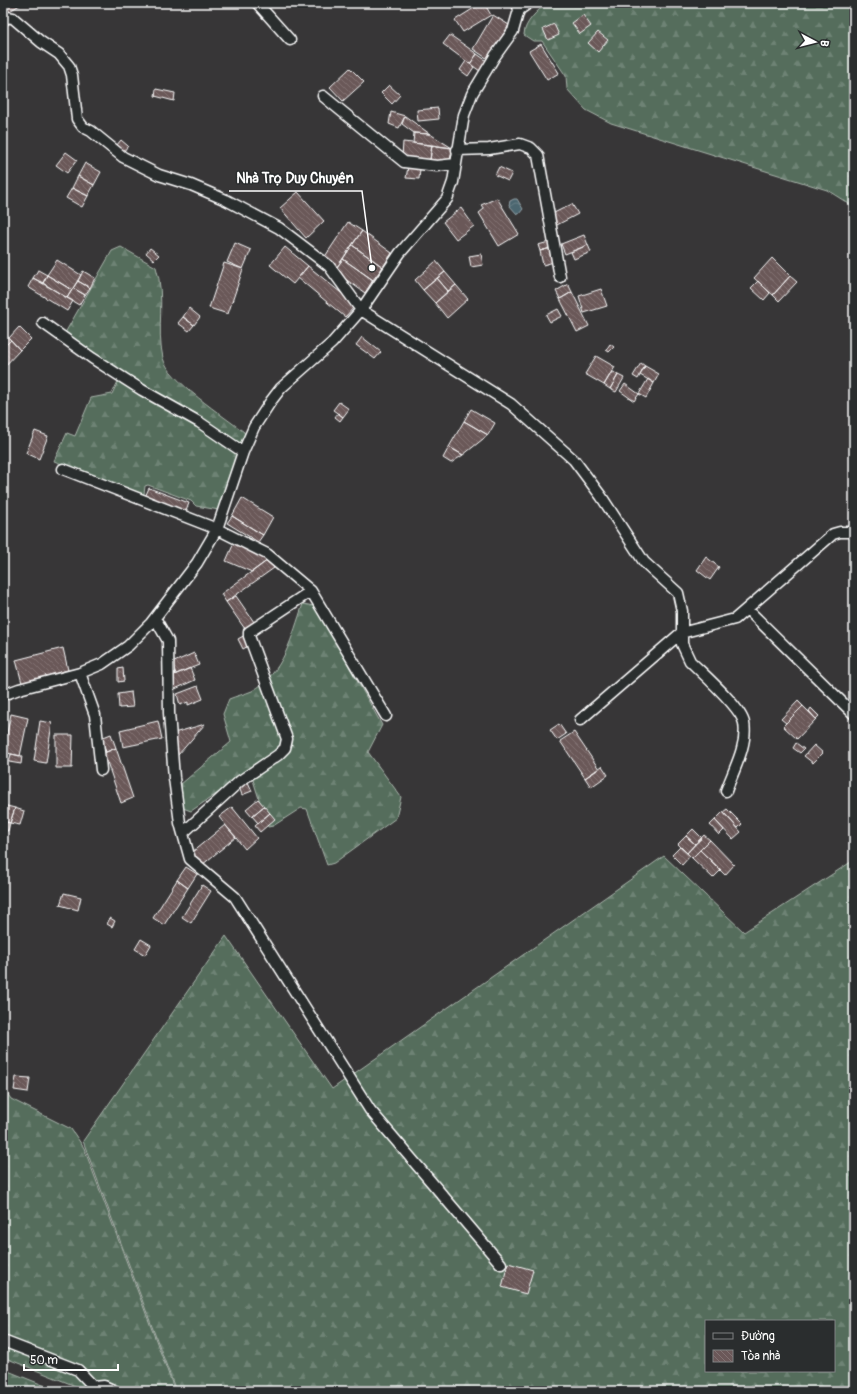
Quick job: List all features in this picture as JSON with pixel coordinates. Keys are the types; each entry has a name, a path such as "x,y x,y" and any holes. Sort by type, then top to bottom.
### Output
{"street":[{"path":"257,3 290,40"},
{"path":"3,695 19,688 80,673 102,664 128,646 155,618 197,563 217,529 254,427 281,388 332,343 361,310 400,253 447,199 453,182 457,150 464,115 472,94 513,30 518,7 529,3"},
{"path":"3,20 13,18 41,42 59,54 69,66 72,75 76,119 83,127 91,131 123,157 159,175 191,185 226,200 279,228 330,266 361,310 511,404 574,460 601,496 644,562 678,593 682,611 682,644 690,662 740,712 744,723 740,751 726,790"},
{"path":"323,96 404,162 437,166 455,164"},
{"path":"457,150 489,149 520,144 531,148 538,155 560,277"},
{"path":"43,323 92,358 142,390 199,422 244,452"},
{"path":"63,469 217,529 267,554 311,591 386,716"},
{"path":"580,720 681,633 735,619 833,534 840,532 854,532"},
{"path":"182,833 240,781 278,755 285,748 287,739 249,636 249,632 311,591"},
{"path":"747,609 854,714"},
{"path":"155,618 168,641 169,713 174,778 182,833 190,859 235,897 370,1110 501,1264"},
{"path":"80,673 95,715 102,770"},
{"path":"3,1341 78,1370 93,1389 104,1386 115,1391"}],"green space":[{"path":"547,3 854,3 854,207 827,190 611,123 586,110 567,89 566,76 542,41 533,41 524,35 529,21"},
{"path":"121,247 156,267 159,279 161,302 161,347 163,358 167,367 175,377 198,398 244,432 246,438 219,510 196,506 191,501 148,485 145,486 144,494 141,495 54,461 67,433 75,436 91,398 112,394 122,373 66,337 65,333 112,251"},
{"path":"303,604 314,606 319,613 382,725 368,752 401,797 396,818 334,863 327,865 307,809 301,808 273,826 268,827 253,780 243,776 191,811 183,808 181,784 231,742 223,714 229,699 252,691 272,674 285,653"},
{"path":"664,856 744,932 854,860 854,1391 176,1391 83,1141 226,936 332,1089"},
{"path":"3,1087 11,1099 71,1129 84,1148 175,1391 88,1391 3,1357"},
{"path":"3,1369 58,1391 3,1391"}],"water":[{"path":"517,199 523,209 519,214 517,214 509,205 510,201"}],"building":[{"path":"3,3 23,3 8,12"},
{"path":"484,3 491,15 463,32 455,20"},
{"path":"493,15 509,25 488,59 473,49"},
{"path":"583,15 591,26 580,34 572,23"},
{"path":"554,24 559,35 548,40 543,29"},
{"path":"598,32 608,40 598,52 588,43"},
{"path":"450,35 477,54 470,64 443,44"},
{"path":"541,44 559,73 547,80 529,51"},
{"path":"477,54 487,61 480,71 470,64"},
{"path":"466,61 474,67 468,76 460,70"},
{"path":"350,68 364,82 343,101 330,87"},
{"path":"389,85 400,95 392,104 381,93"},
{"path":"156,89 175,93 174,101 155,96"},
{"path":"438,108 439,119 418,121 417,110"},
{"path":"391,112 405,116 399,128 389,124"},
{"path":"405,116 430,134 414,133 402,124"},
{"path":"414,133 430,134 452,148 413,143"},
{"path":"121,140 128,146 123,152 116,146"},
{"path":"403,142 432,145 430,160 402,157"},
{"path":"432,145 452,148 450,163 430,160"},
{"path":"66,152 77,160 67,173 56,165"},
{"path":"85,163 101,172 94,185 78,176"},
{"path":"408,167 420,169 419,179 406,178"},
{"path":"499,167 512,173 508,181 495,175"},
{"path":"78,176 94,185 88,196 72,188"},
{"path":"72,188 88,196 82,207 66,198"},
{"path":"298,192 324,221 306,238 280,208"},
{"path":"497,198 519,234 499,246 479,213 484,209 481,205"},
{"path":"572,204 578,214 555,226 550,215"},
{"path":"461,208 474,226 456,239 443,222"},
{"path":"348,222 362,231 337,267 324,258"},
{"path":"362,231 392,253 383,267 352,245"},
{"path":"584,235 588,245 565,254 561,244"},
{"path":"549,242 551,248 540,251 538,245"},
{"path":"235,243 251,250 243,269 227,262"},
{"path":"352,245 383,267 373,280 343,259"},
{"path":"588,245 591,252 574,259 571,252"},
{"path":"285,247 308,266 293,284 270,265"},
{"path":"150,248 159,255 154,260 146,253"},
{"path":"551,248 554,262 543,265 540,251"},
{"path":"481,254 483,265 471,267 469,256"},
{"path":"772,258 790,276 773,295 754,278"},
{"path":"343,259 373,280 365,293 334,271"},
{"path":"57,260 81,275 72,290 47,275"},
{"path":"436,261 445,272 423,290 415,280"},
{"path":"224,263 243,269 228,314 209,308"},
{"path":"308,266 356,305 345,317 298,278"},
{"path":"38,270 47,275 43,283 33,278"},
{"path":"83,271 95,278 90,288 78,281"},
{"path":"445,272 456,285 448,291 437,278"},
{"path":"47,275 72,290 67,298 43,283"},
{"path":"790,276 797,282 779,301 773,295"},
{"path":"33,278 73,301 67,311 28,287"},
{"path":"437,278 448,291 435,303 423,290"},
{"path":"78,281 90,288 85,295 73,288"},
{"path":"758,281 770,293 764,300 751,288"},
{"path":"568,284 572,292 560,299 556,291"},
{"path":"456,285 468,299 447,318 435,303"},
{"path":"73,288 85,295 79,305 67,298"},
{"path":"601,289 607,306 584,313 579,296"},
{"path":"572,292 589,326 577,332 560,299"},
{"path":"189,308 200,317 194,325 183,317"},
{"path":"558,309 562,316 550,322 546,315"},
{"path":"183,317 194,325 189,331 178,323"},
{"path":"19,327 31,339 20,350 9,338"},
{"path":"3,333 11,340 3,348"},
{"path":"362,337 381,352 375,359 356,345"},
{"path":"11,340 20,350 3,368 3,348"},
{"path":"610,344 614,347 609,352 606,350"},
{"path":"596,356 615,367 604,385 585,374"},
{"path":"641,363 645,366 638,379 633,376"},
{"path":"645,366 659,374 654,383 640,375"},
{"path":"612,371 618,375 610,389 604,385"},
{"path":"618,375 624,378 616,392 610,389"},
{"path":"648,379 654,383 646,398 639,394"},
{"path":"625,384 639,394 634,401 620,391"},
{"path":"339,402 349,409 343,417 333,410"},
{"path":"471,409 495,423 488,435 464,421"},
{"path":"338,413 343,417 340,421 335,417"},
{"path":"464,421 488,435 463,455 449,447"},
{"path":"35,431 48,436 39,459 26,453"},
{"path":"449,447 463,455 451,463 443,458"},
{"path":"149,488 189,503 185,514 144,499"},
{"path":"242,498 273,517 263,535 232,516"},
{"path":"232,516 263,535 258,542 227,523"},
{"path":"234,543 268,560 252,572 226,561"},
{"path":"706,557 719,567 710,580 697,570"},
{"path":"268,560 274,568 226,602 221,594"},
{"path":"236,596 254,622 245,629 226,602"},
{"path":"245,635 250,645 243,649 238,639"},
{"path":"63,648 68,670 22,683 16,660"},
{"path":"194,653 199,665 176,674 172,663"},
{"path":"123,668 124,681 118,682 118,669"},
{"path":"190,668 195,680 175,689 170,677"},
{"path":"198,686 203,699 188,705 188,702 180,705 177,694"},
{"path":"131,692 133,707 119,708 118,694"},
{"path":"798,701 803,706 786,723 781,719"},
{"path":"803,706 816,719 797,739 783,726"},
{"path":"811,708 819,716 816,719 809,711"},
{"path":"11,714 28,718 20,756 3,752"},
{"path":"40,721 52,723 46,763 34,761"},
{"path":"158,721 162,739 123,747 120,730"},
{"path":"205,724 178,755 176,755 174,733"},
{"path":"559,724 566,734 557,740 550,730"},
{"path":"574,732 599,769 585,778 560,741"},
{"path":"111,734 116,748 106,752 101,738"},
{"path":"56,735 73,735 72,768 56,768"},
{"path":"796,743 804,749 800,753 793,748"},
{"path":"814,745 823,753 813,763 804,756"},
{"path":"116,748 133,798 121,803 104,753"},
{"path":"11,754 22,756 21,764 9,762"},
{"path":"602,766 608,775 591,787 585,778"},
{"path":"248,782 252,791 242,795 239,787"},
{"path":"258,799 264,806 252,816 246,809"},
{"path":"3,805 15,808 10,823 3,821"},
{"path":"264,806 270,813 258,823 252,816"},
{"path":"232,807 257,838 245,849 219,817"},
{"path":"15,808 24,811 20,825 10,823"},
{"path":"727,809 742,824 738,828 723,812"},
{"path":"723,812 741,832 733,839 715,820"},
{"path":"270,813 275,819 260,832 255,826"},
{"path":"715,820 724,830 719,835 710,825"},
{"path":"3,821 10,823 8,831 3,830"},
{"path":"225,825 236,837 202,865 191,853"},
{"path":"693,829 702,838 695,844 686,836"},
{"path":"704,835 710,840 692,858 687,853"},
{"path":"686,836 695,844 687,853 678,844"},
{"path":"710,840 734,865 725,875 700,850"},
{"path":"680,847 690,856 682,865 672,855"},
{"path":"700,850 721,870 713,878 692,858"},
{"path":"186,867 197,874 188,888 177,880"},
{"path":"177,880 188,888 164,925 153,918"},
{"path":"202,885 211,891 191,923 182,917"},
{"path":"64,893 81,897 78,910 60,905"},
{"path":"110,918 115,921 112,927 107,924"},
{"path":"141,939 151,945 145,955 135,949"},
{"path":"16,1077 30,1078 28,1092 14,1090"},
{"path":"508,1263 533,1270 526,1294 502,1287"}],"place":[{"name":"Nhà Trọ Duy Chuyên","path":"372,268"}]}
